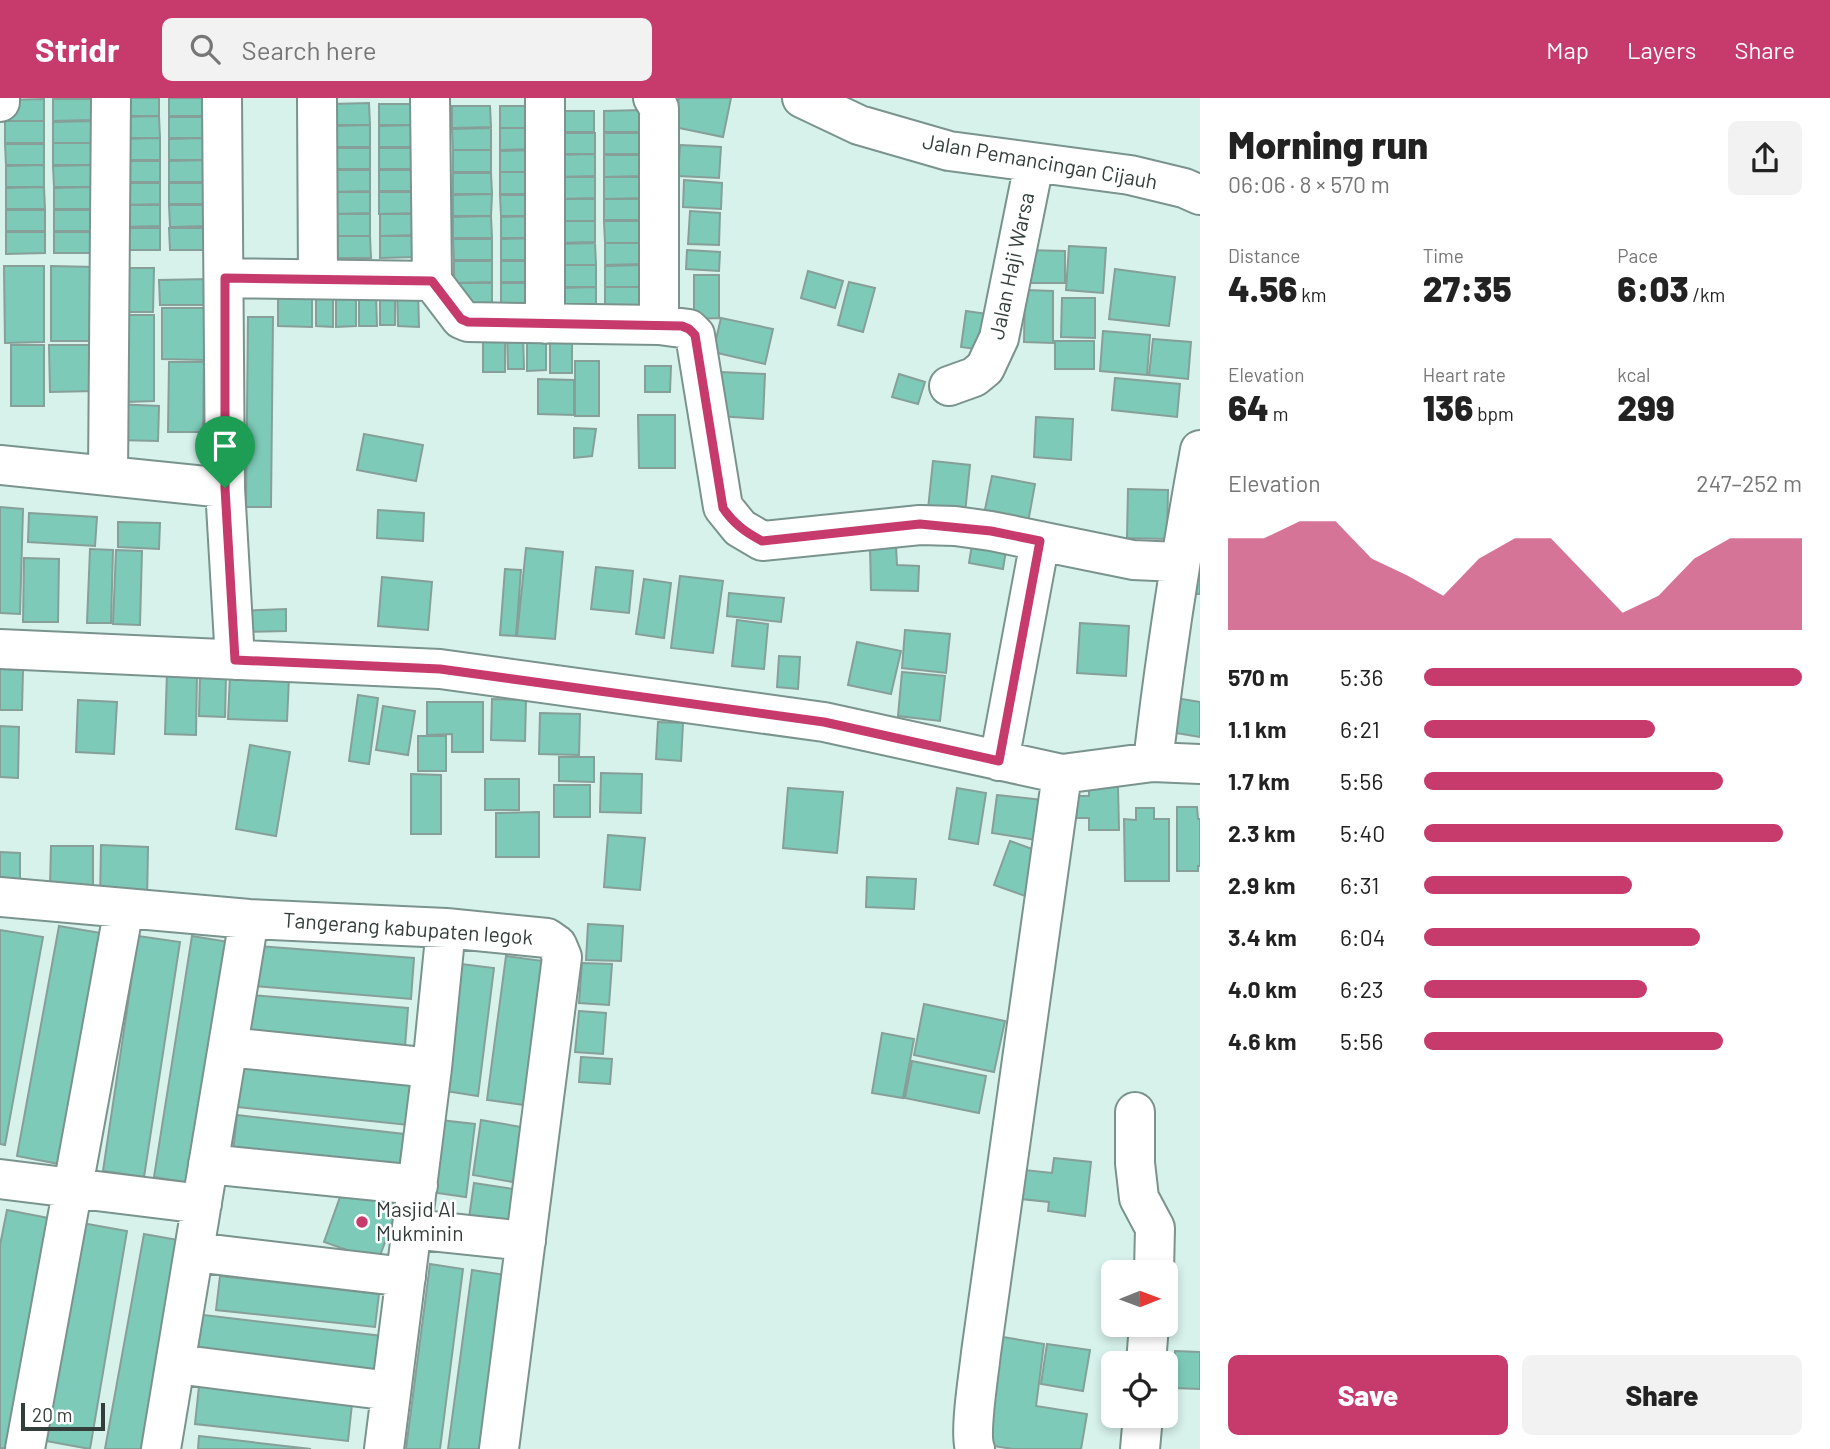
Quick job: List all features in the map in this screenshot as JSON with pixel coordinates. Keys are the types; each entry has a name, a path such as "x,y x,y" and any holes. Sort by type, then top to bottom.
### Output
{"street":[{"path":"108,476 111,98"},
{"path":"222,98 225,488 235,660"},
{"path":"317,98 318,279"},
{"path":"430,98 432,281 464,321 659,325 689,329 695,335 723,508 730,518 750,534 762,541 920,524 979,529 1133,560 1179,562"},
{"path":"545,98 545,324"},
{"path":"653,98 659,108 659,325"},
{"name":"Jalan Pemancingan Cijauh","path":"802,98 859,125 949,151 1034,164 1048,162 1130,175 1184,188 1200,195"},
{"name":"Jalan Haji Warsa","path":"949,386 974,377 985,368 999,338 1034,164"},
{"path":"225,278 432,281"},
{"path":"1153,762 1179,562 1200,450"},
{"path":"0,465 225,488"},
{"path":"999,761 1040,541"},
{"path":"0,649 440,669 824,722 1062,774 1153,762 1200,764"},
{"path":"975,1449 974,1429 981,1353 1062,774"},
{"name":"Tangerang kabupaten legok","path":"0,897 249,919 446,928 547,938 557,945 562,957 499,1449"},
{"path":"25,1449 124,908"},
{"path":"161,1449 249,919"},
{"path":"384,1449 432,1068 446,928"},
{"path":"228,1047 432,1068"},
{"path":"1135,1112 1137,1186 1139,1198 1154,1228 1154,1260"},
{"path":"208,1164 418,1185"},
{"path":"0,1179 202,1204"},
{"path":"412,1228 526,1241"},
{"path":"194,1252 406,1277"},
{"path":"176,1364 391,1391"},
{"path":"1140,1449 1142,1428"}],"building":[{"path":"121,98 159,98 159,116 121,116"},
{"path":"169,98 207,98 207,116 169,116"},
{"path":"679,98 731,98 723,137 674,127"},
{"path":"44,99 44,121 5,121 5,100"},
{"path":"53,99 91,99 91,120 53,121"},
{"path":"369,103 370,125 331,125 331,104"},
{"path":"379,104 417,104 417,125 379,125"},
{"path":"452,106 490,106 491,127 452,128"},
{"path":"500,106 538,106 538,128 500,128"},
{"path":"642,110 642,132 604,132 604,111"},
{"path":"556,111 594,111 594,132 556,132"},
{"path":"159,116 160,138 121,138 121,117"},
{"path":"169,117 207,117 207,138 169,138"},
{"path":"5,121 44,121 44,143 5,143"},
{"path":"91,121 92,143 53,143 53,122"},
{"path":"370,125 370,147 331,147 331,126"},
{"path":"417,125 418,147 379,147 379,126"},
{"path":"491,128 491,150 453,150 452,129"},
{"path":"500,128 538,128 539,149 500,150"},
{"path":"556,133 595,133 595,154 556,154"},
{"path":"604,133 642,133 642,154 604,154"},
{"path":"160,138 160,160 121,160 121,139"},
{"path":"207,138 208,160 169,160 169,139"},
{"path":"53,143 92,143 92,165 53,165"},
{"path":"5,144 44,144 44,165 6,165"},
{"path":"680,145 721,147 719,178 678,176"},
{"path":"331,148 370,148 370,169 331,169"},
{"path":"379,148 417,148 418,169 379,169"},
{"path":"453,150 491,150 491,172 453,172"},
{"path":"539,150 539,172 500,172 500,151"},
{"path":"595,154 595,176 556,177 556,155"},
{"path":"604,155 642,155 642,176 604,177"},
{"path":"208,160 208,182 169,182 169,161"},
{"path":"121,161 160,161 160,182 121,182"},
{"path":"44,165 44,187 6,187 6,166"},
{"path":"92,165 92,187 54,187 53,166"},
{"path":"332,170 370,170 370,191 332,192"},
{"path":"379,170 418,170 418,191 379,191"},
{"path":"500,172 539,172 539,194 500,194"},
{"path":"453,173 491,173 492,194 453,194"},
{"path":"556,177 595,177 595,198 556,199"},
{"path":"604,177 642,177 643,198 604,199"},
{"path":"684,180 722,183 721,209 683,207"},
{"path":"121,183 160,183 160,204 122,205"},
{"path":"169,183 208,183 208,204 169,204"},
{"path":"44,187 45,209 6,209 6,188"},
{"path":"92,187 92,209 54,209 54,188"},
{"path":"332,192 370,192 370,213 332,214"},
{"path":"379,192 418,192 418,213 379,214"},
{"path":"492,194 491,216 453,216 453,195"},
{"path":"500,195 539,195 539,216 501,216"},
{"path":"556,199 595,199 595,221 557,221"},
{"path":"604,199 643,199 643,220 604,220"},
{"path":"122,205 160,205 160,226 122,227"},
{"path":"169,205 208,205 208,226 170,227"},
{"path":"6,210 45,210 45,231 6,231"},
{"path":"54,210 92,210 92,231 54,231"},
{"path":"690,211 720,213 719,245 688,244"},
{"path":"332,214 370,214 370,236 332,236"},
{"path":"380,214 418,214 418,235 380,236"},
{"path":"491,216 492,238 453,238 453,217"},
{"path":"539,216 539,238 501,238 501,217"},
{"path":"557,221 595,221 595,242 557,243"},
{"path":"604,221 643,221 643,243 605,243"},
{"path":"122,228 160,228 160,250 122,250"},
{"path":"169,228 208,228 208,250 170,250"},
{"path":"6,232 45,232 45,253 6,254"},
{"path":"54,232 92,232 92,253 54,253"},
{"path":"332,236 370,236 371,258 332,258"},
{"path":"380,236 418,236 418,257 380,258"},
{"path":"539,238 540,260 501,260 501,239"},
{"path":"453,239 492,239 492,260 454,260"},
{"path":"595,243 596,265 557,265 557,244"},
{"path":"605,243 643,243 643,264 605,265"},
{"path":"1069,246 1106,248 1103,293 1066,290"},
{"path":"687,250 720,252 719,271 686,269"},
{"path":"1024,250 1065,251 1065,283 1024,283"},
{"path":"454,261 492,261 492,282 454,283"},
{"path":"501,261 540,261 540,282 501,282"},
{"path":"557,265 596,265 596,287 557,287"},
{"path":"643,265 643,287 605,287 605,266"},
{"path":"4,266 44,266 44,342 5,343"},
{"path":"51,266 95,267 95,341 51,341"},
{"path":"126,268 154,268 153,312 126,312"},
{"path":"1115,269 1175,277 1169,326 1109,319"},
{"path":"808,271 843,281 835,308 801,298"},
{"path":"694,275 719,275 719,318 694,319"},
{"path":"210,279 210,305 160,305 159,280"},
{"path":"849,282 875,288 863,332 838,325"},
{"path":"454,283 492,283 492,304 454,305"},
{"path":"501,283 540,283 540,304 501,305"},
{"path":"596,287 596,309 557,309 557,288"},
{"path":"605,287 643,287 643,309 605,309"},
{"path":"278,288 312,288 312,327 278,326"},
{"path":"1025,290 1053,291 1053,343 1024,342"},
{"path":"316,291 333,291 333,327 316,326"},
{"path":"418,291 419,327 398,326 397,292"},
{"path":"356,292 356,326 336,327 336,293"},
{"path":"380,292 395,293 395,325 380,325"},
{"path":"359,294 376,294 377,326 359,326"},
{"path":"1062,298 1095,298 1095,338 1061,337"},
{"path":"162,308 205,308 205,360 162,359"},
{"path":"966,311 995,315 990,351 961,347"},
{"path":"126,315 154,315 154,401 126,402"},
{"path":"248,317 273,317 271,507 246,507"},
{"path":"721,318 773,329 765,364 713,352"},
{"path":"1103,331 1150,335 1147,375 1100,371"},
{"path":"507,333 523,333 524,369 508,369"},
{"path":"527,333 546,333 546,370 527,371"},
{"path":"550,334 572,334 572,373 550,373"},
{"path":"483,335 505,335 505,372 483,372"},
{"path":"1153,339 1191,342 1188,379 1149,375"},
{"path":"1055,341 1094,341 1094,369 1055,369"},
{"path":"11,345 44,345 44,406 11,406"},
{"path":"49,345 94,345 95,391 50,392"},
{"path":"575,361 599,361 599,416 575,416"},
{"path":"169,362 204,362 203,432 168,432"},
{"path":"645,366 671,366 670,392 645,392"},
{"path":"720,372 765,374 763,419 718,416"},
{"path":"899,374 925,382 918,404 892,397"},
{"path":"1115,378 1180,384 1177,417 1112,410"},
{"path":"538,379 574,380 574,415 538,414"},
{"path":"115,404 159,406 158,441 115,440"},
{"path":"638,415 675,415 675,468 639,468"},
{"path":"1036,417 1073,419 1071,460 1034,457"},
{"path":"574,428 596,429 592,456 574,458"},
{"path":"364,434 423,445 416,481 357,470"},
{"path":"933,461 970,465 965,513 928,509"},
{"path":"992,476 1035,484 1027,528 983,519"},
{"path":"1128,489 1168,490 1167,539 1127,538"},
{"path":"0,507 23,509 20,614 0,613"},
{"path":"378,510 424,513 423,541 377,538"},
{"path":"29,513 97,517 95,546 28,542"},
{"path":"118,522 160,523 159,549 118,547"},
{"path":"974,532 1008,538 1003,569 969,563"},
{"path":"870,546 896,546 897,565 919,566 918,591 871,590"},
{"path":"1199,546 1200,594 1196,594"},
{"path":"526,548 563,552 555,639 517,636"},
{"path":"90,549 113,550 111,623 87,623"},
{"path":"116,550 142,551 140,625 113,624"},
{"path":"24,558 59,559 58,622 23,622"},
{"path":"596,567 633,571 629,613 591,609"},
{"path":"505,569 521,570 516,636 500,635"},
{"path":"680,576 723,581 713,653 671,648"},
{"path":"382,577 432,582 428,630 378,626"},
{"path":"644,579 671,583 664,638 636,634"},
{"path":"729,593 784,598 781,622 727,616"},
{"path":"286,609 286,631 237,632 236,611"},
{"path":"737,620 768,624 764,669 732,666"},
{"path":"1080,623 1129,626 1126,676 1077,673"},
{"path":"905,630 950,634 946,673 902,668"},
{"path":"857,642 901,651 891,694 848,685"},
{"path":"779,656 800,657 798,689 777,687"},
{"path":"0,669 23,670 22,710 0,710"},
{"path":"167,672 197,672 196,735 165,734"},
{"path":"902,672 945,676 940,721 898,716"},
{"path":"200,675 226,676 225,717 199,716"},
{"path":"230,675 289,678 287,721 228,719"},
{"path":"358,695 378,698 369,764 349,761"},
{"path":"1170,697 1200,702 1200,737 1164,731"},
{"path":"492,699 526,700 525,741 491,740"},
{"path":"78,700 117,702 114,754 76,752"},
{"path":"427,702 483,702 483,752 452,752 452,734 427,735"},
{"path":"383,706 415,711 408,755 376,750"},
{"path":"540,713 580,714 579,755 539,754"},
{"path":"658,722 683,723 681,761 656,759"},
{"path":"0,726 19,727 18,778 0,777"},
{"path":"418,736 446,736 446,771 418,771"},
{"path":"250,745 290,752 276,836 236,829"},
{"path":"559,757 594,757 594,782 559,781"},
{"path":"601,773 642,774 641,813 600,812"},
{"path":"411,774 441,775 441,834 411,834"},
{"path":"485,779 519,779 519,810 485,810"},
{"path":"554,785 590,785 590,817 554,817"},
{"path":"1089,787 1118,787 1119,830 1089,830 1089,818 1070,818 1070,796 1089,796"},
{"path":"788,788 843,792 837,853 783,848"},
{"path":"957,788 986,793 978,844 949,839"},
{"path":"997,795 1042,800 1037,840 992,833"},
{"path":"1177,807 1197,807 1200,819 1198,871 1177,871"},
{"path":"1136,808 1154,808 1154,819 1169,819 1169,881 1125,881 1124,819 1136,820"},
{"path":"539,812 539,857 496,857 496,813"},
{"path":"608,835 645,838 640,890 604,887"},
{"path":"1010,841 1049,855 1034,899 994,885"},
{"path":"101,845 148,847 147,904 100,903"},
{"path":"51,846 93,846 93,887 50,887"},
{"path":"0,852 20,853 20,882 0,882"},
{"path":"867,877 916,879 914,909 866,907"},
{"path":"588,924 623,926 621,961 586,960"},
{"path":"59,926 101,933 59,1164 17,1156"},
{"path":"0,930 43,937 5,1145 0,1144"},
{"path":"138,936 180,942 144,1177 103,1171"},
{"path":"192,936 229,942 190,1183 154,1177"},
{"path":"258,946 414,958 411,999 254,986"},
{"path":"506,956 543,961 524,1105 487,1100"},
{"path":"582,963 612,964 609,1005 579,1003"},
{"path":"461,964 494,968 478,1096 445,1091"},
{"path":"251,995 408,1008 405,1047 247,1034"},
{"path":"924,1004 1005,1021 994,1072 914,1055"},
{"path":"579,1011 606,1013 603,1054 575,1052"},
{"path":"882,1033 914,1039 903,1098 872,1093"},
{"path":"581,1057 612,1059 610,1084 579,1082"},
{"path":"243,1059 412,1077 408,1125 238,1107"},
{"path":"912,1061 986,1076 979,1113 905,1098"},
{"path":"237,1115 404,1134 399,1171 233,1152"},
{"path":"440,1120 475,1124 466,1197 430,1192"},
{"path":"481,1120 521,1127 513,1182 473,1175"},
{"path":"1054,1158 1091,1162 1085,1216 1048,1211 1049,1202 1021,1199 1025,1170 1052,1173"},
{"name":"Masjid Al Mukminin","path":"345,1183 400,1202 378,1261 324,1242"},
{"path":"474,1183 520,1190 514,1225 469,1218"},
{"path":"7,1210 54,1219 10,1449 0,1448 0,1245"},
{"path":"82,1223 127,1231 90,1449 46,1441"},
{"path":"144,1234 178,1240 141,1449 105,1449"},
{"path":"430,1264 463,1269 440,1449 406,1449"},
{"path":"472,1270 506,1275 483,1449 448,1449"},
{"path":"220,1276 379,1294 375,1327 216,1310"},
{"path":"195,1314 382,1336 378,1370 191,1348"},
{"path":"1003,1337 1044,1344 1036,1406 1087,1414 1081,1449 1013,1449 987,1445"},
{"path":"1047,1344 1090,1350 1083,1391 1041,1384"},
{"path":"1178,1351 1200,1352 1200,1389 1178,1388"},
{"path":"199,1386 352,1404 348,1441 195,1424"},
{"path":"199,1436 311,1449 198,1449"}],"place":[{"name":"Masjid Al Mukminin","path":"362,1222"}],"route":[{"path":"225,278 432,281 461,319 468,322 682,326 695,335 723,508 740,528 762,541 920,524 991,531 1040,541 999,761 824,722 440,669 235,660 225,488 225,278"}]}
